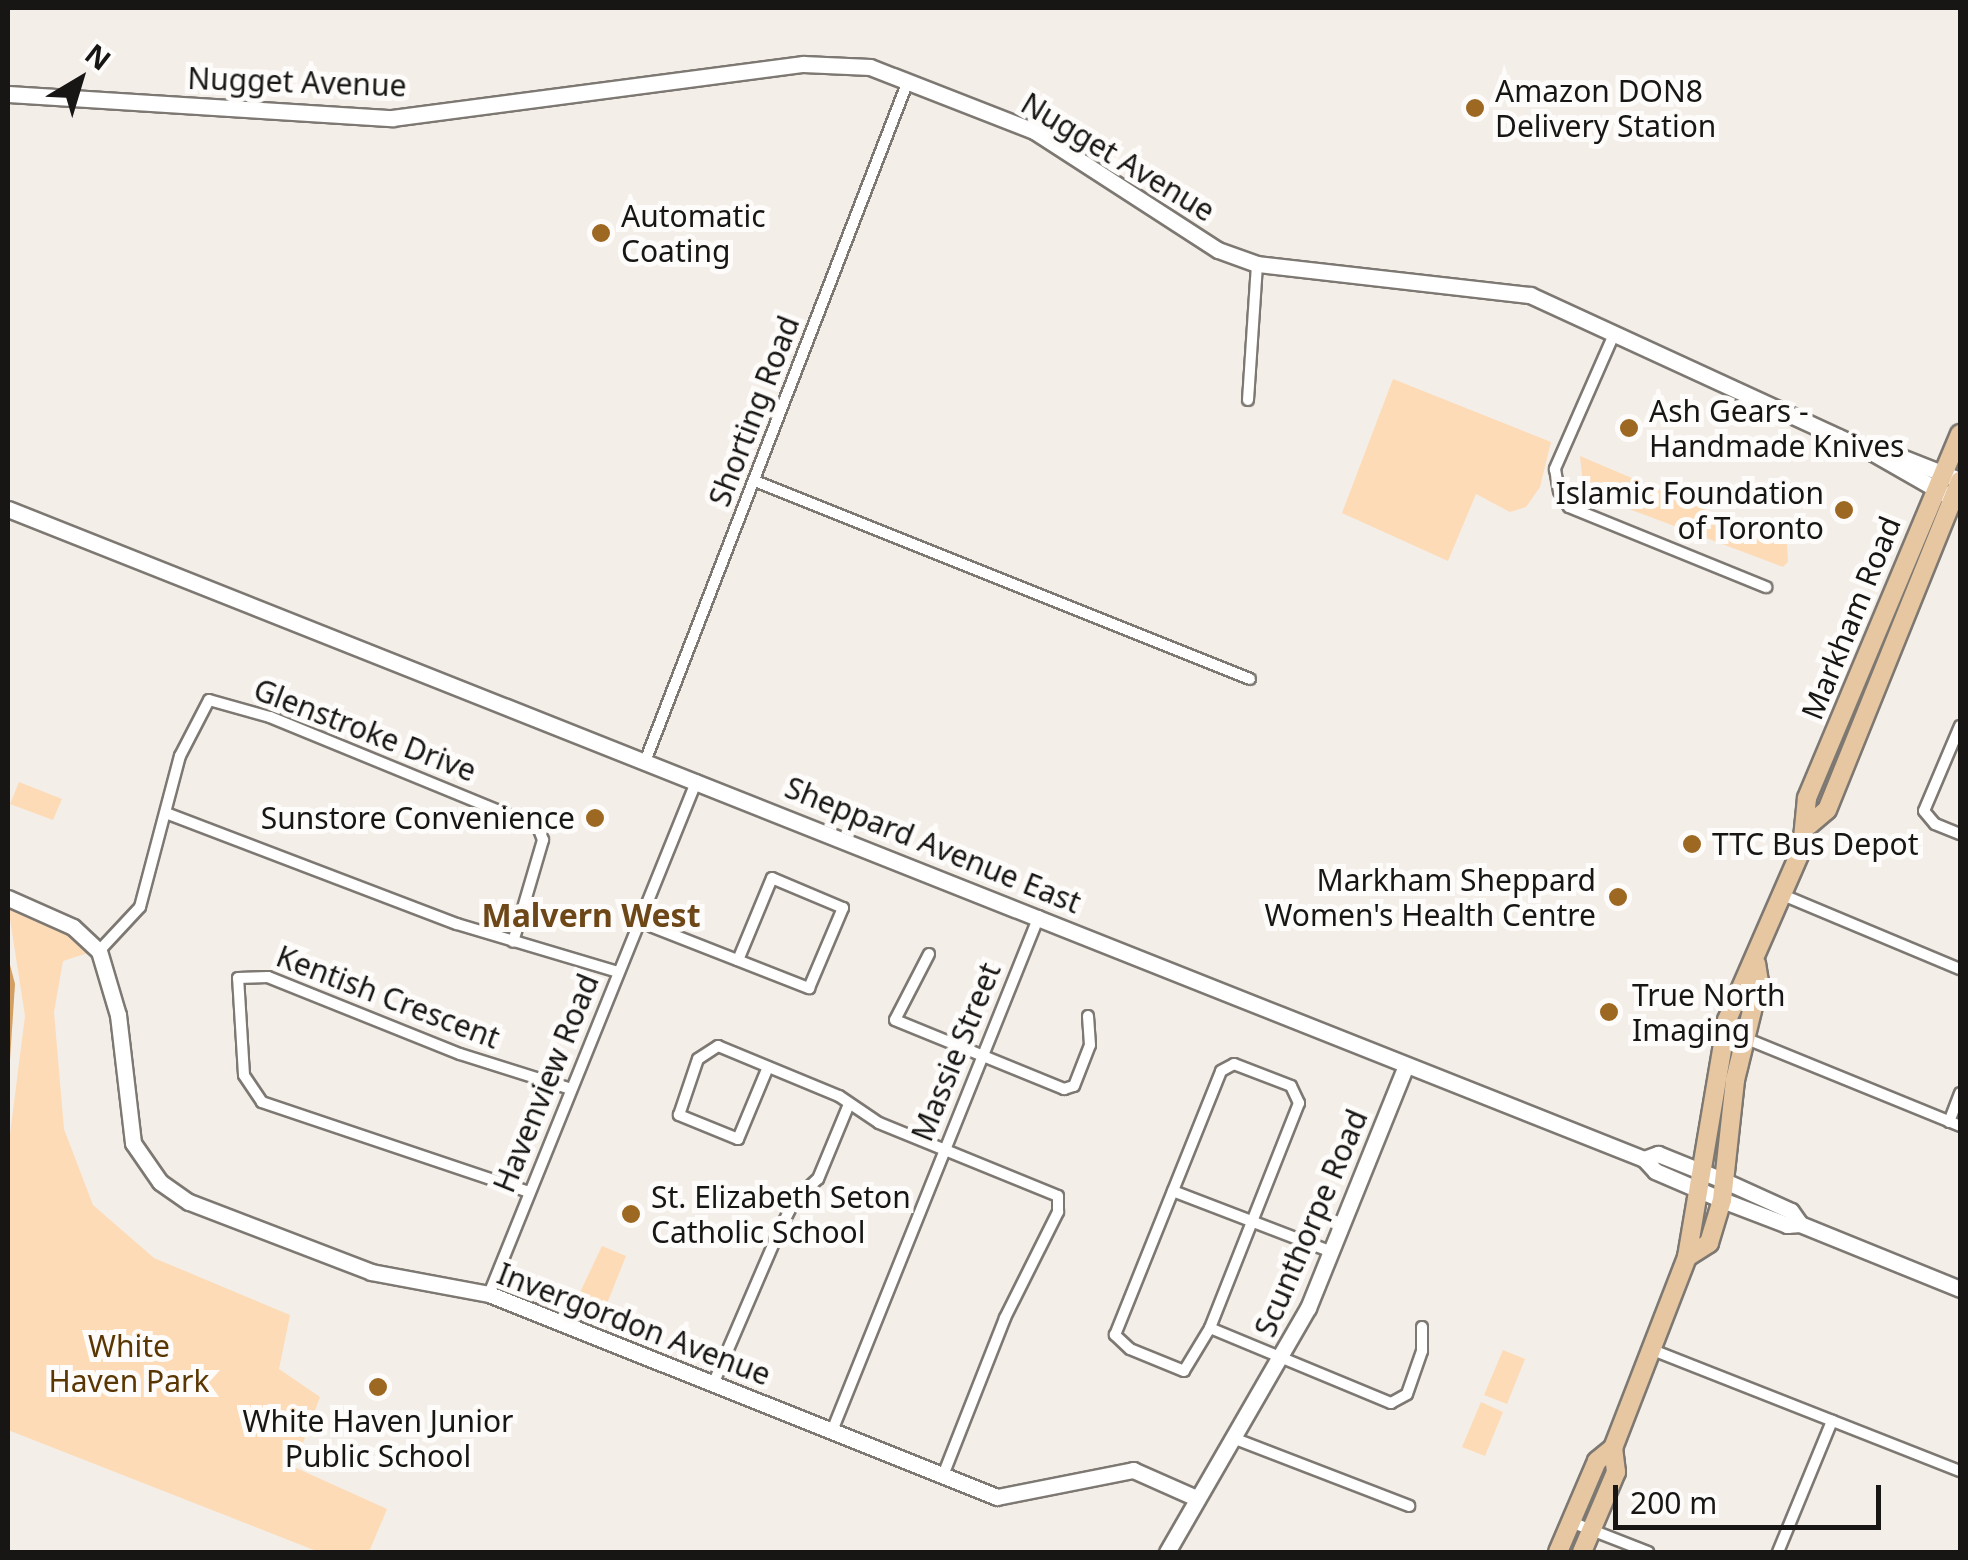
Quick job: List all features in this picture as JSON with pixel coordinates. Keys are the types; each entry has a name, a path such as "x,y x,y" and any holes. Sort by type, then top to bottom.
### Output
{"main road":[{"name":"Markham Road","path":"1582,1552 1616,1472 1613,1448 1688,1257 1741,981 1756,964 1784,895 1809,825 1806,798 1960,434"},
{"name":"Markham Road","path":"1809,825 1827,810 1959,490"},
{"name":"Markham Road","path":"1688,1257 1709,1242 1724,1191 1734,1033"},
{"name":"Markham Road","path":"1558,1552 1597,1461 1613,1448"}],"street":[{"name":"Nugget Avenue","path":"8,94 392,118 803,64 851,64 908,81 1034,131 1189,233 1257,264 1486,285 1542,299 1959,490"},
{"name":"Shorting Road","path":"646,758 908,81"},
{"path":"1248,400 1257,264"},
{"path":"1616,331 1556,469 1569,507 1766,586"},
{"path":"754,480 1250,678"},
{"name":"Sheppard Avenue East","path":"8,509 176,576 196,576 201,585 646,758 1960,1289"},
{"name":"Glenstroke Drive","path":"99,950 140,907 180,756 204,704 219,700 270,717 538,827 543,840 513,942"},
{"path":"1960,726 1924,811 1934,824 1960,834"},
{"name":"Havenview Road","path":"489,1294 697,780"},
{"path":"166,813 513,942 618,972"},
{"path":"641,921 738,960 809,988 842,908 772,878 738,960"},
{"path":"1784,895 1960,970"},
{"path":"8,898 73,927 99,950"},
{"name":"Massie Street","path":"832,1431 1038,916"},
{"name":"Invergordon Avenue","path":"99,950 114,991 133,1143 160,1182 189,1202 357,1267 489,1294 1006,1500 1133,1470 1194,1497"},
{"path":"929,954 895,1020 1070,1090 1090,1045 1088,1016"},
{"name":"Kentish Crescent","path":"529,1192 262,1102 244,1075 238,978 268,977 460,1054 571,1089"},
{"path":"1734,1033 1955,1124 1960,1093"},
{"path":"768,1068 738,1139 679,1116 698,1059 710,1046 768,1068 850,1104 944,1150 1051,1189 1060,1205 1005,1318 943,1475"},
{"path":"1227,1066 1291,1086 1299,1103 1210,1328 1184,1371 1130,1349 1115,1335 1173,1190 1227,1066"},
{"name":"Scunthorpe Road","path":"1168,1552 1194,1497 1282,1360 1332,1252 1406,1066"},
{"path":"714,1382 779,1231 794,1202 818,1178 850,1104"},
{"path":"1173,1190 1332,1252"},
{"path":"1210,1328 1282,1360 1400,1402 1422,1351 1422,1327"},
{"path":"1650,1348 1960,1471"},
{"path":"1778,1552 1832,1421"},
{"path":"1232,1438 1409,1506"},
{"path":"1571,1522 1648,1552"}],"green space":[{"path":"1393,379 1551,442 1540,487 1526,507 1510,512 1476,494 1448,561 1342,513"},
{"path":"1580,456 1787,544 1788,562 1783,567 1584,492"},
{"path":"19,782 62,799 53,820 10,804"},
{"name":"White Haven Park","path":"8,906 65,930 91,952 63,961 54,1012 64,1129 93,1205 154,1258 290,1315 279,1369 320,1397 294,1467 387,1509 369,1552 319,1552 8,1430 8,1150 25,1016"},
{"path":"602,1246 626,1256 602,1316 574,1305"},
{"path":"1503,1350 1525,1359 1507,1404 1484,1395"},
{"path":"1481,1402 1503,1412 1485,1456 1462,1447"}],"shaded area":[{"path":"8,957 15,984 8,1090"}],"place":[{"name":"Amazon DON8 Delivery Station","path":"1475,108"},
{"name":"Automatic Coating","path":"601,233"},
{"name":"Ash Gears - Handmade Knives","path":"1629,428"},
{"name":"Islamic Foundation of Toronto","path":"1844,510"},
{"name":"Sunstore Convenience","path":"595,818"},
{"name":"TTC Bus Depot","path":"1692,844"},
{"name":"Markham Sheppard Women's Health Centre","path":"1618,897"},
{"name":"True North Imaging","path":"1609,1012"},
{"name":"St. Elizabeth Seton Catholic School","path":"631,1214"},
{"name":"White Haven Junior Public School","path":"378,1387"}],"district":[{"name":"Malvern West","path":"591,915"}]}
